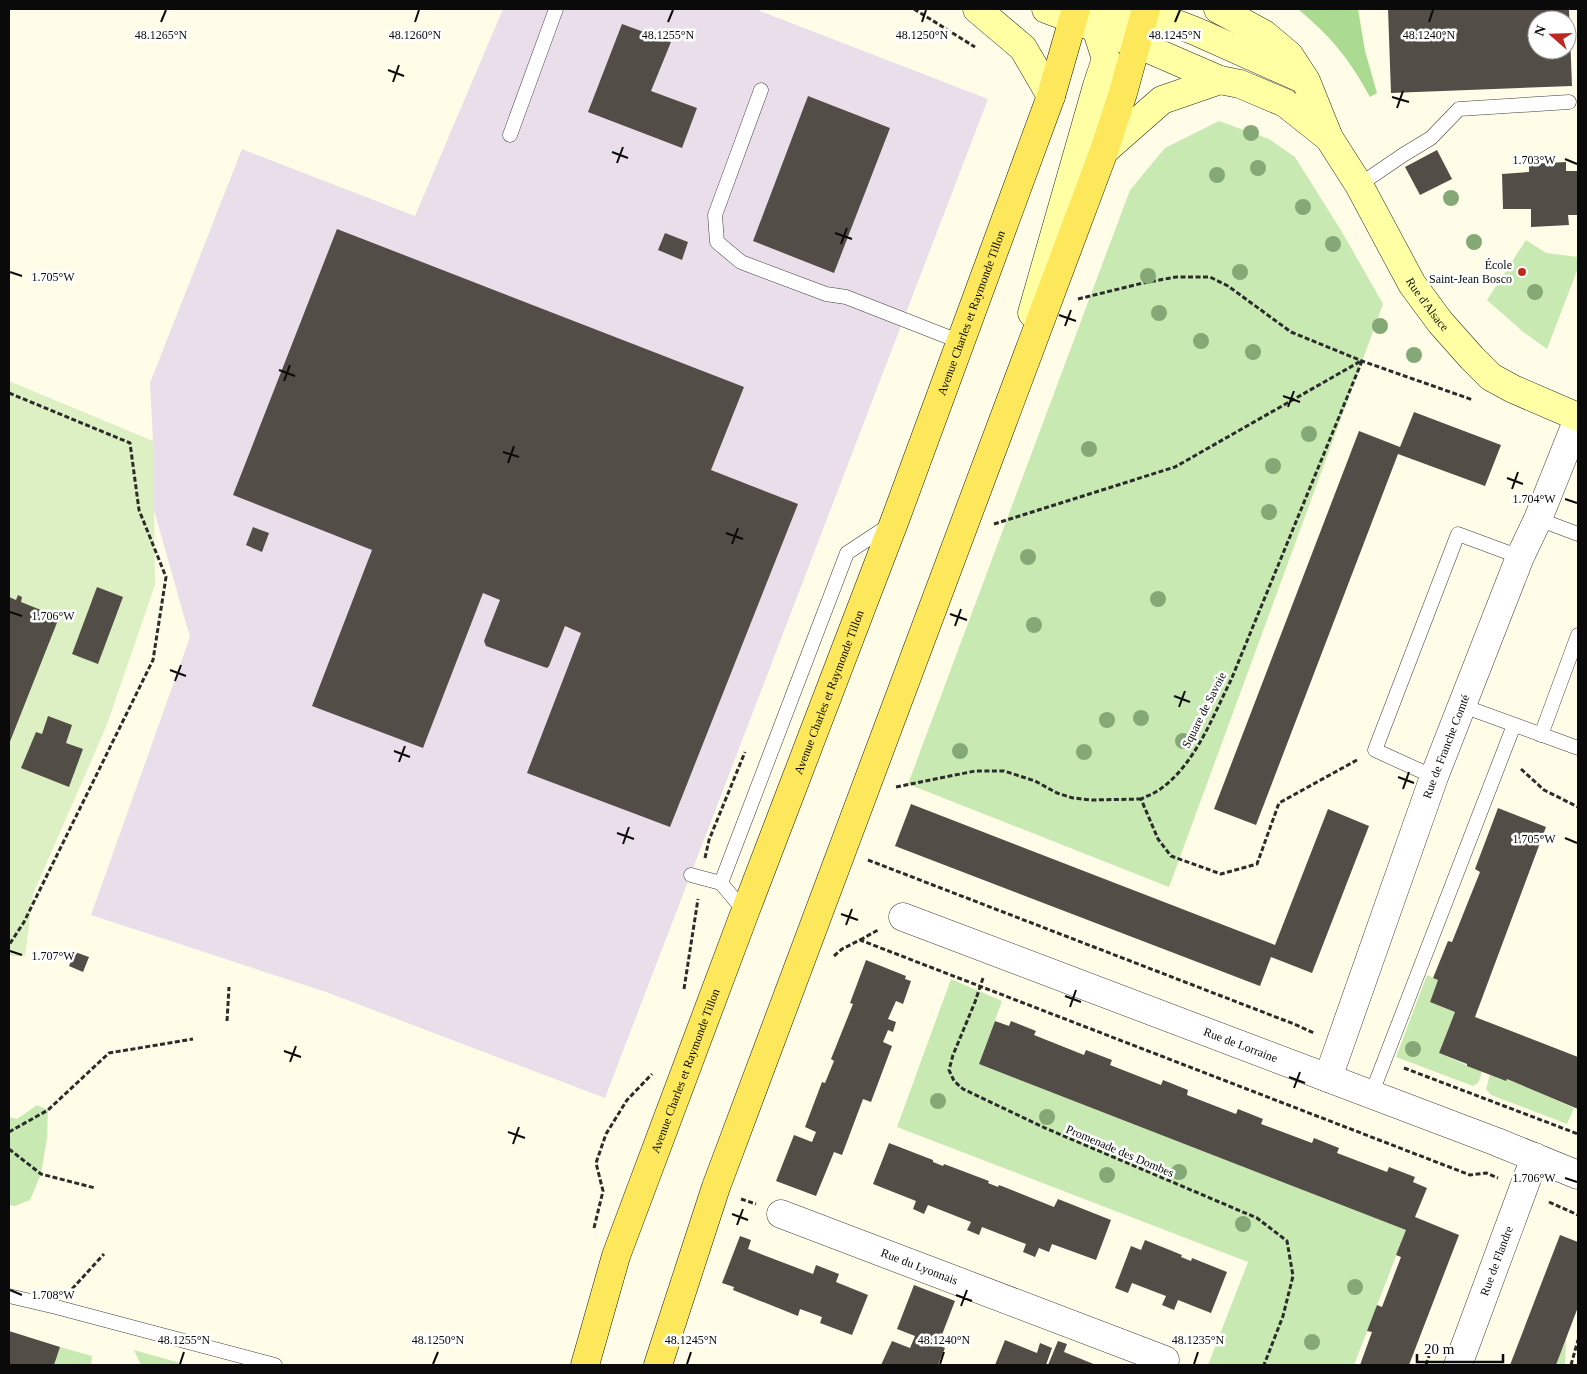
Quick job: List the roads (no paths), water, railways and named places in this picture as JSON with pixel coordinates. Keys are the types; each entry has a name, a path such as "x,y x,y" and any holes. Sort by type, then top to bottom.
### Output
{"main road":[{"path":"658,1365 716,1186 1104,151 1137,44 1143,10"},
{"name":"Avenue Charles et Raymonde Tillon","path":"585,1365 616,1256 895,520 1051,96 1084,16"}],"street":[{"path":"976,9 1023,48 1051,96"},
{"path":"1046,9 1084,16 1137,44"},
{"path":"1115,9 1137,44"},
{"name":"Rue d'Alsace","path":"1218,9 1264,34 1289,55 1306,81 1329,138 1359,185 1412,284 1440,322 1491,377 1578,418"},
{"path":"1143,10 1195,31 1306,81"},
{"path":"996,437 1106,59 1084,16"},
{"name":"Rue d'Alsace","path":"1137,44 1220,80 1240,84 1285,103 1329,138"},
{"path":"1104,151 1162,100 1220,80"},
{"name":"Rue de Franche Comté","path":"1328,1078 1434,777 1520,557 1538,519 1578,418"},
{"name":"Rue de Lorraine","path":"904,918 1328,1078 1578,1175"},
{"name":"Rue de Flandre","path":"1458,1365 1535,1157"},
{"name":"Rue du Lyonnais","path":"781,1214 1164,1360 1163,1365"}],"lane":[{"path":"510,134 556,9"},
{"path":"762,90 716,215 718,242 741,262 826,294 846,297 961,342"},
{"path":"1359,185 1431,138 1459,109 1569,102"},
{"path":"1538,519 1578,534"},
{"path":"722,883 847,553 895,520"},
{"path":"1434,777 1375,750 1458,534 1520,557"},
{"path":"1541,735 1578,636"},
{"path":"1463,706 1578,748"},
{"path":"1371,1095 1514,725"},
{"path":"691,875 722,883 745,912"},
{"path":"9,1296 275,1365"}],"place":[{"name":"École Saint-Jean Bosco","path":"1522,272"}]}
